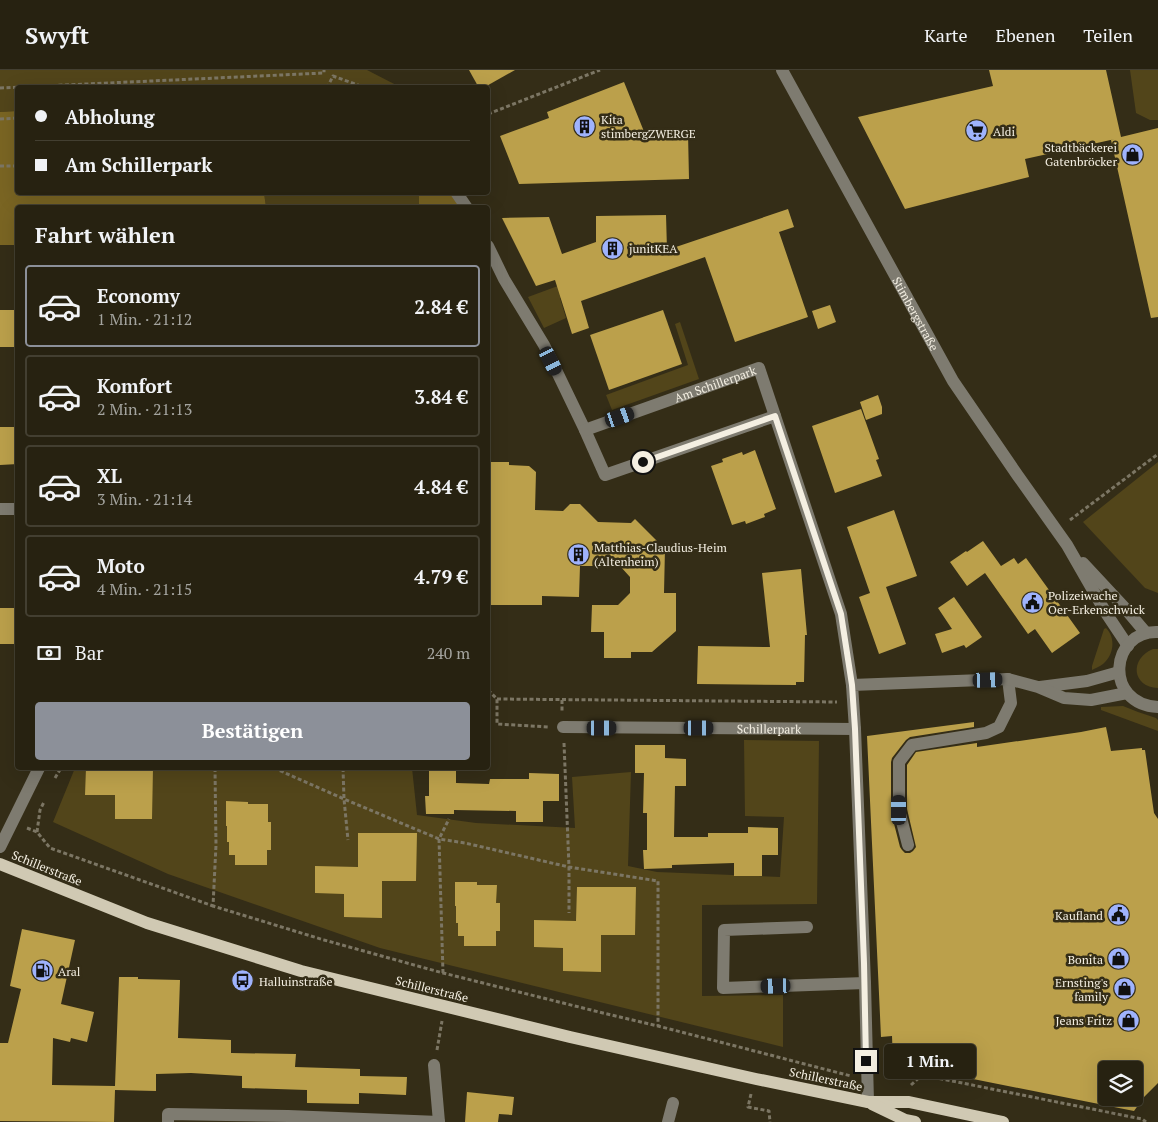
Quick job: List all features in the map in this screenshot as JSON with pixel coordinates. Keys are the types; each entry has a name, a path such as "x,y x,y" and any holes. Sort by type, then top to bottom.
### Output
{"main road":[{"name":"Schillerstraße","path":"0,864 147,923 301,971 570,1037 756,1079 868,1102 909,1102 1004,1122"},
{"name":"Schillerstraße","path":"868,1102 905,1120 915,1122"}],"street":[{"name":"Stimbergstraße","path":"782,70 953,381 1067,545 1124,607 1152,633 1134,640 1128,646 1106,613 1067,545"},
{"path":"490,250 504,278 544,345 605,475 775,416"},
{"name":"Am Schillerpark","path":"585,430 759,368 841,614 852,685 865,983 868,1102"},
{"path":"0,509 15,508"},
{"path":"1128,646 1121,658 1119,672 1122,685 1131,697 1144,705 1158,707"},
{"path":"1038,687 1088,681 1119,672"},
{"path":"852,685 1008,680 1038,687 1064,698 1091,700 1127,693"},
{"path":"908,845 899,810 899,762 912,746 986,733 999,727 1010,703 1008,680"},
{"name":"Schillerpark","path":"563,727 855,729"},
{"path":"0,847 38,770"},
{"path":"807,927 724,930 722,988 865,983"},
{"path":"168,1118 439,1122 434,1065"},
{"path":"668,1122 673,1102"}],"path":[{"path":"490,113 600,70"},
{"path":"88,85 324,71 332,76 358,85"},
{"path":"328,85 332,76"},
{"path":"0,88 15,88"},
{"path":"0,120 15,118"},
{"path":"0,166 15,166"},
{"path":"1056,530 1158,454"},
{"path":"490,692 497,699 853,702"},
{"path":"497,699 497,724 563,727"},
{"path":"562,700 569,867 569,913"},
{"path":"54,780 60,770"},
{"path":"213,906 216,845 215,770"},
{"path":"278,770 344,800 439,839 465,843 569,867 658,881 658,1026"},
{"path":"343,770 348,840"},
{"path":"47,794 40,810 37,832 50,848 213,906 443,974 658,1026 867,1080"},
{"path":"443,974 439,839 449,819"},
{"path":"434,1065 445,1006"},
{"path":"910,1086 922,1075 1142,1119 1146,1122"},
{"path":"756,1079 748,1106 768,1111 770,1122"}],"shaded area":[{"path":"0,70 367,70 396,85 15,85 15,111 0,112"},
{"path":"1130,70 1158,70 1158,120 1150,120 1136,113"},
{"path":"15,111 15,195 264,195 266,205 15,205 15,245 0,245 0,112"},
{"path":"264,195 419,195 419,205 266,205"},
{"path":"419,195 458,195 465,205 419,205"},
{"path":"585,276 582,291 560,298 566,318 544,328 528,297"},
{"path":"680,322 699,379 612,410 606,395 688,365 675,324"},
{"path":"1158,462 1158,593 1145,588 1083,522"},
{"path":"1106,628 1112,641 1110,656 1103,664 1092,670 1104,629"},
{"path":"1153,649 1158,649 1158,688 1143,683 1137,672 1137,665 1140,659"},
{"path":"1123,706 1156,718 1158,720 1158,731 1101,710 1101,707"},
{"path":"744,740 819,741 817,904 702,905 702,996 783,995 783,1047 380,948 168,874 53,822 74,770 412,770 417,815 476,823 575,828 572,777 631,772 628,866 657,872 780,877 784,817 745,816"}],"building":[{"path":"469,70 515,70 488,85 477,85"},
{"path":"989,70 1106,70 1121,137 1158,128 1158,317 1151,318 1111,140 1115,139 1025,159 1029,177 905,209 858,117 993,86"},
{"name":"Kita stimbergZWERGE","path":"624,82 645,134 688,133 689,179 519,184 500,136 549,118 547,112"},
{"path":"788,209 794,227 779,232 808,317 735,342 705,257 581,301 589,328 572,334 555,280 536,286 502,218 549,217 562,254 596,242 596,216 666,215 667,250"},
{"path":"830,305 836,322 818,329 812,311"},
{"path":"0,310 15,310 15,347 0,347"},
{"path":"663,310 682,364 609,390 590,335"},
{"path":"878,395 882,414 866,420 860,402"},
{"path":"861,409 879,459 876,460 882,476 835,493 812,426"},
{"path":"0,427 15,427 15,464 0,465"},
{"path":"755,450 776,509 764,514 765,517 746,524 745,521 732,525 711,466 723,462 722,459 742,452 743,455"},
{"name":"Matthias-Claudius-Heim (Altenheim)","path":"490,462 509,462 509,465 529,466 536,472 535,510 563,511 570,504 580,504 598,522 631,523 635,519 658,542 658,548 665,548 664,593 676,593 676,631 652,652 631,652 631,658 604,658 604,632 591,632 592,605 618,605 630,593 630,577 620,566 580,566 579,597 542,596 542,605 490,605"},
{"path":"894,510 917,576 886,587 906,644 879,654 859,597 870,593 847,527"},
{"name":"Polizeiwache Oer-Erkenschwick","path":"983,541 1001,566 1014,558 1018,564 1026,558 1080,633 1052,653 1035,629 1028,634 985,573 967,586 950,562"},
{"path":"801,569 807,635 805,635 804,682 796,682 796,685 697,684 698,646 770,647 762,573"},
{"path":"954,597 982,637 966,648 964,645 942,653 935,634 952,629 938,608"},
{"path":"0,608 15,608 15,644 0,644"},
{"path":"974,722 974,727 910,737 892,758 891,812 900,847 905,853 910,853 916,847 907,809 907,765 916,752 977,743 977,747 1106,727 1111,751 1142,748 1142,750 1145,750 1154,813 1158,819 1158,1083 1143,1098 1143,1061 1098,1061 1098,1104 893,1063 892,1036 881,1037 867,736"},
{"path":"635,745 665,745 665,758 686,759 686,786 675,786 674,837 708,837 708,833 748,833 748,827 778,828 778,855 762,855 762,876 734,876 734,863 672,865 672,868 644,869 643,850 647,850 647,813 643,813 644,773 635,773"},
{"path":"86,770 153,770 152,819 115,819 115,795 85,795"},
{"path":"429,770 456,770 456,783 489,784 490,779 529,779 529,773 559,774 559,801 543,801 543,822 516,822 516,811 454,810 454,814 426,814 425,796 429,796"},
{"path":"226,801 268,804 268,822 271,822 271,850 267,850 267,865 235,865 235,855 229,855 229,842 227,842"},
{"path":"358,833 417,833 416,881 382,881 382,918 344,917 344,894 315,893 315,866 358,867"},
{"path":"455,882 477,882 477,885 497,885 496,903 500,903 500,931 496,931 496,946 464,946 464,936 458,936 458,923 456,923"},
{"path":"577,887 636,887 635,935 601,935 601,972 563,971 563,948 534,947 534,920 576,921"},
{"path":"22,929 75,940 61,1004 94,1012 87,1042 71,1038 70,1042 53,1038 52,1085 115,1086 119,977 138,977 138,979 180,980 178,1038 231,1040 231,1053 296,1054 295,1067 360,1069 360,1076 407,1077 406,1095 359,1093 359,1104 307,1103 307,1090 242,1088 242,1076 191,1073 156,1074 156,1091 115,1090 114,1122 0,1121 0,1043 8,1043 21,989 10,986"},
{"path":"467,1092 514,1097 512,1115 499,1114 498,1122 465,1122"},
{"path":"1109,1106 1138,1106 1134,1111"}],"place":[{"name":"Kita stimbergZWERGE","path":"585,126"},
{"name":"Aldi","path":"977,131"},
{"name":"Stadtbäckerei Gatenbröcker","path":"1133,154"},
{"name":"junitKEA","path":"613,248"},
{"name":"Matthias-Claudius-Heim (Altenheim)","path":"578,554"},
{"name":"Polizeiwache Oer-Erkenschwick","path":"1032,602"},
{"name":"Kaufland","path":"1119,915"},
{"name":"Bonita","path":"1119,959"},
{"name":"Aral","path":"42,971"},
{"name":"Halluinstraße","path":"243,981"},
{"name":"Ernsting's family","path":"1124,989"},
{"name":"Jeans Fritz","path":"1128,1020"}],"route":[{"path":"643,462 775,416 841,614 852,685 864,963 866,1061"}]}
